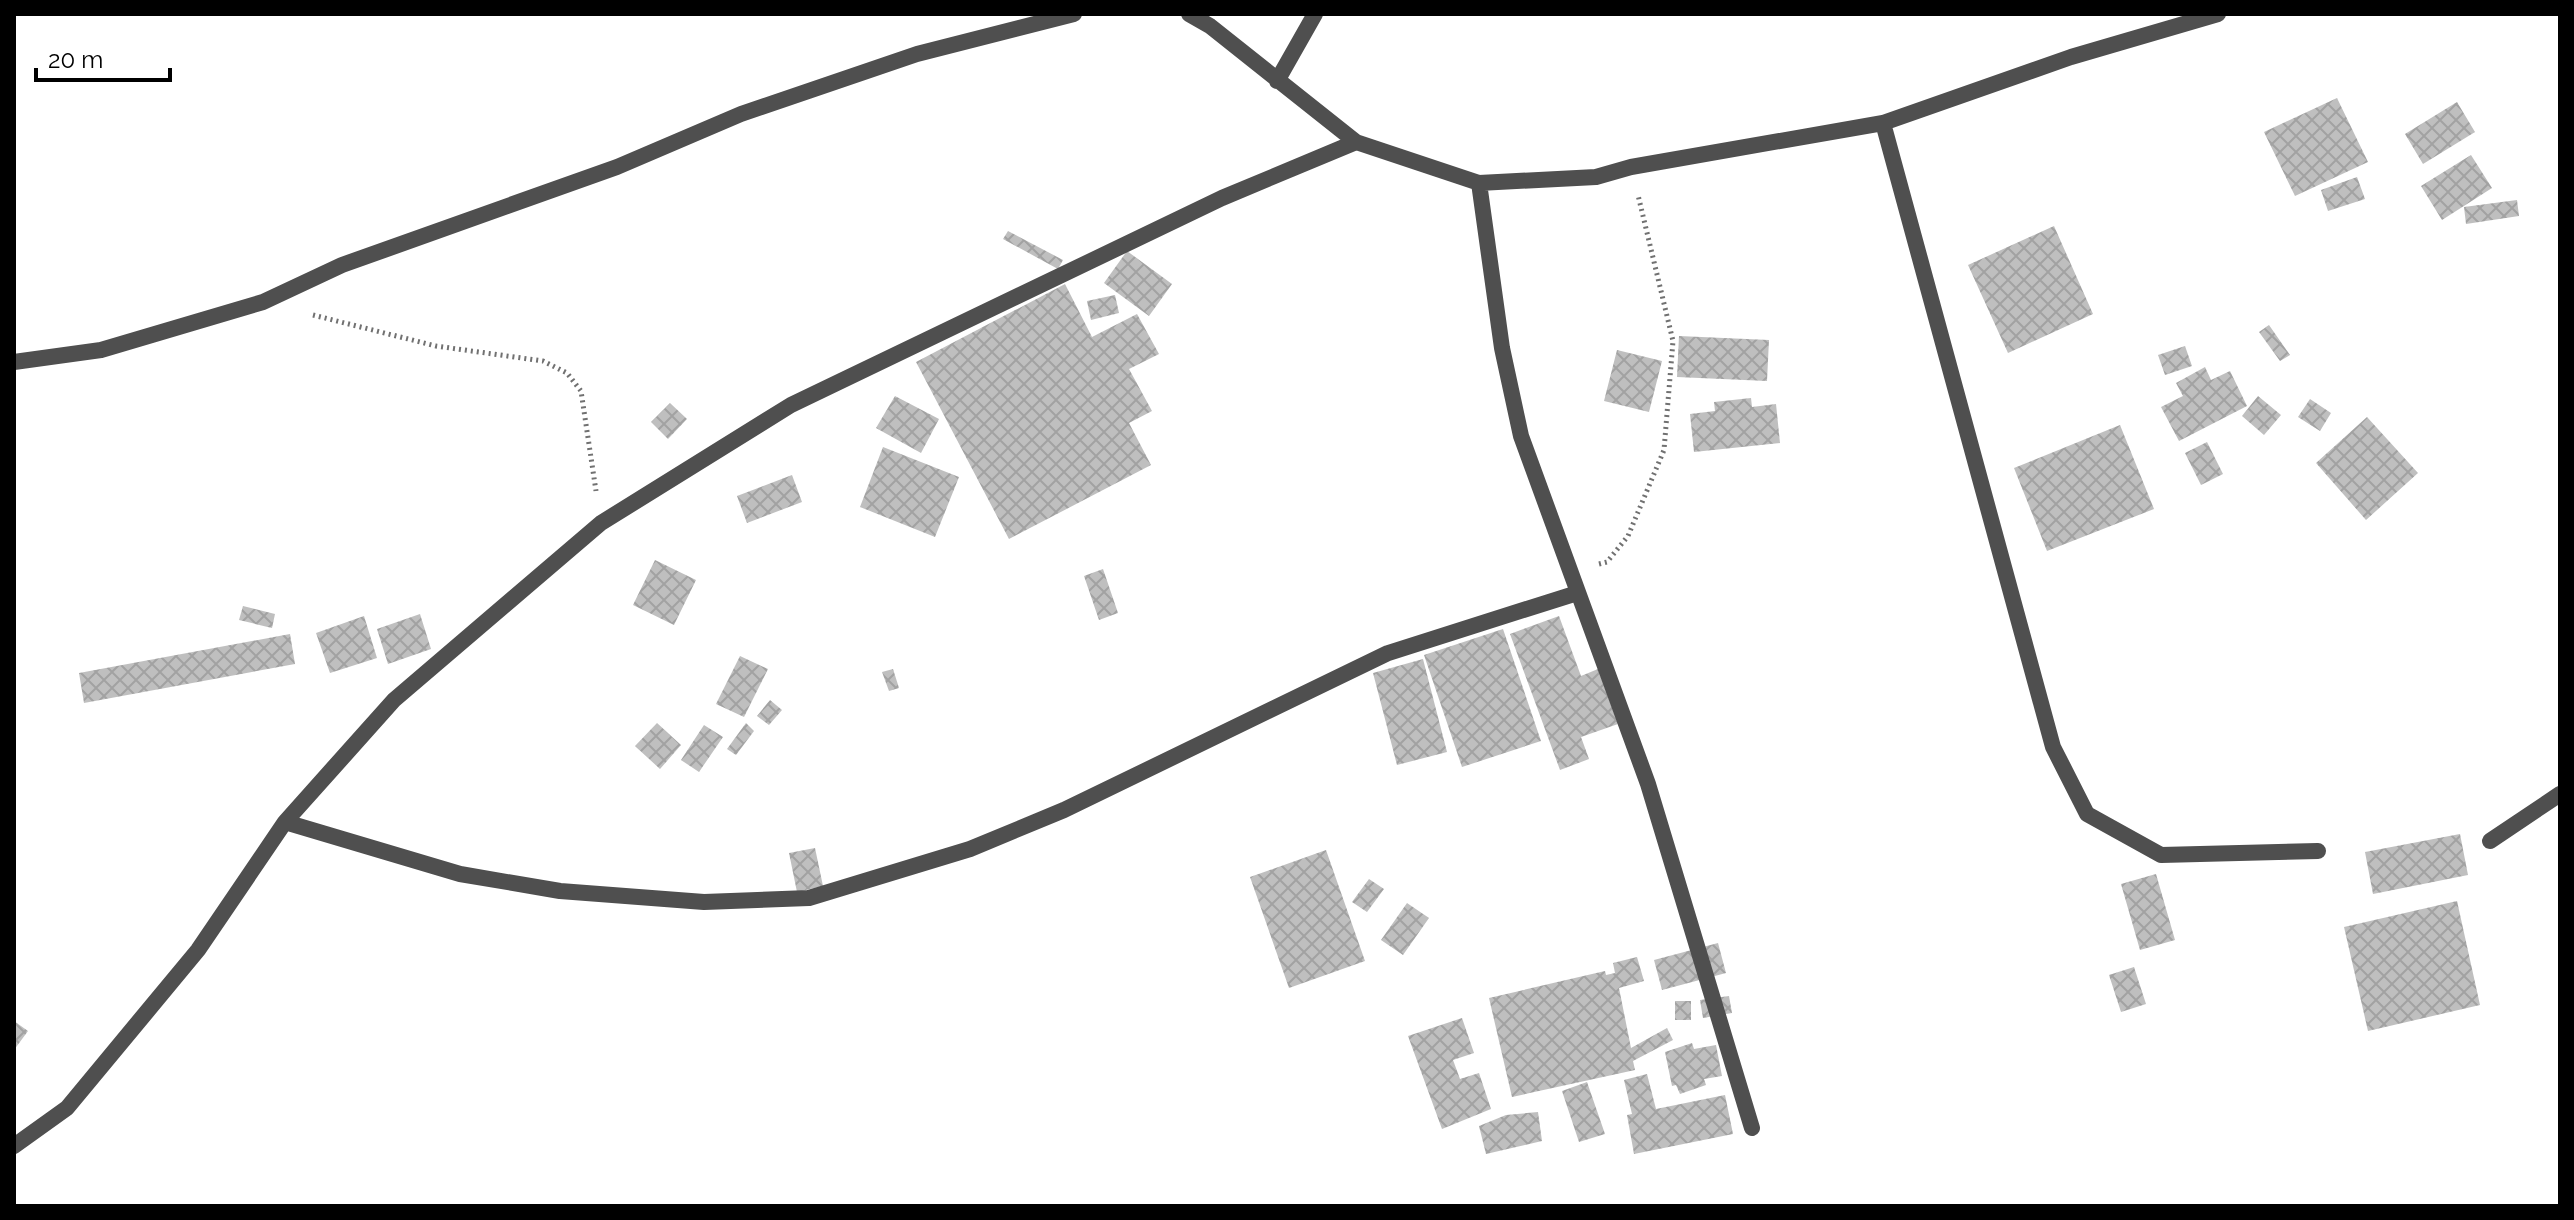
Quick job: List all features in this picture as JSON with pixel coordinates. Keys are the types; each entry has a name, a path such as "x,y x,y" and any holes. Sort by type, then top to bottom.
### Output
{"street":[{"path":"14,362 101,350 263,302 342,265 617,167 741,114 917,54 1074,14"},
{"path":"1189,14 1210,26 1356,142 1479,183 1596,177 1631,167 1883,123 2071,57 2218,14"},
{"path":"1277,81 1315,14"},
{"path":"1883,123 2053,747 2087,814 2161,855 2318,851"},
{"path":"14,1146 67,1108 198,950 285,822 394,700 601,523 791,405 1222,198 1356,142"},
{"path":"1479,183 1502,348 1521,436 1648,784 1752,1128"},
{"path":"285,822 460,874 560,891 704,902 809,898 970,849 1050,815 1388,653 1577,593"},
{"path":"2490,841 2560,794"}],"path":[{"path":"1569,573 1607,562 1628,536 1664,450 1673,341 1631,167"},
{"path":"263,302 436,346 543,361 567,373 581,391 601,523"}],"building":[{"path":"2337,98 2368,162 2295,196 2264,132"},
{"path":"2457,102 2475,132 2423,164 2405,134"},
{"path":"2471,155 2492,188 2442,220 2421,186"},
{"path":"2357,177 2365,199 2328,211 2321,190"},
{"path":"2517,200 2519,216 2466,224 2464,207"},
{"path":"2054,226 2093,314 2008,353 1968,265"},
{"path":"1008,231 1063,260 1058,269 1003,239"},
{"path":"1127,251 1172,284 1149,316 1104,283"},
{"path":"1065,284 1092,337 1137,314 1159,354 1129,369 1152,411 1129,423 1151,465 1009,539 916,362"},
{"path":"1115,295 1119,313 1091,320 1087,301"},
{"path":"2269,325 2290,355 2280,361 2259,332"},
{"path":"1679,336 1769,340 1767,381 1677,377"},
{"path":"2185,346 2192,366 2165,375 2158,355"},
{"path":"1617,350 1662,361 1649,412 1604,401"},
{"path":"2205,367 2211,380 2230,371 2247,406 2179,441 2161,407 2183,396 2176,383"},
{"path":"895,396 939,419 921,453 876,428"},
{"path":"2258,396 2281,415 2264,435 2242,416"},
{"path":"1751,398 1752,407 1776,404 1780,443 1694,452 1690,414 1715,411 1714,402"},
{"path":"2310,399 2331,413 2320,431 2298,417"},
{"path":"670,403 687,419 668,439 651,422"},
{"path":"2367,417 2418,473 2366,520 2316,463"},
{"path":"2120,425 2154,509 2047,551 2014,468"},
{"path":"2207,442 2223,474 2201,485 2185,453"},
{"path":"883,447 959,477 935,537 860,507"},
{"path":"792,475 802,502 747,523 737,496"},
{"path":"655,560 696,580 674,625 633,605"},
{"path":"1103,569 1118,613 1099,620 1084,576"},
{"path":"243,606 275,614 272,628 239,620"},
{"path":"420,614 431,649 388,664 377,629"},
{"path":"364,616 377,658 330,673 316,633"},
{"path":"1559,616 1581,676 1598,669 1618,724 1581,737 1589,759 1560,770 1510,634"},
{"path":"1503,629 1541,741 1462,767 1424,655"},
{"path":"290,634 295,664 84,703 79,673"},
{"path":"740,656 768,669 744,717 716,704"},
{"path":"1423,659 1447,752 1397,765 1373,673"},
{"path":"893,669 899,688 889,691 882,672"},
{"path":"770,700 782,710 769,725 757,716"},
{"path":"657,723 681,745 660,769 635,746"},
{"path":"746,723 754,731 736,755 727,749"},
{"path":"704,725 723,737 699,772 681,760"},
{"path":"2460,834 2468,875 2373,894 2365,852"},
{"path":"815,848 823,886 797,892 789,853"},
{"path":"1326,850 1365,961 1289,988 1250,877"},
{"path":"2156,874 2175,940 2140,950 2121,884"},
{"path":"1369,879 1384,889 1367,912 1352,902"},
{"path":"2457,901 2480,1005 2368,1031 2344,927"},
{"path":"1407,903 1429,918 1403,955 1381,940"},
{"path":"1718,943 1726,973 1662,990 1654,960"},
{"path":"1637,957 1644,981 1619,988 1631,1048 1667,1028 1673,1040 1633,1061 1635,1070 1512,1097 1489,998 1605,971 1606,975 1615,973 1613,963"},
{"path":"2134,967 2146,1004 2121,1012 2109,975"},
{"path":"1729,996 1732,1013 1703,1018 1700,1000"},
{"path":"1675,1001 1691,1001 1691,1020 1675,1020"},
{"path":"1462,1018 1474,1053 1453,1060 1460,1079 1479,1073 1491,1109 1442,1129 1408,1036"},
{"path":"14,1021 28,1031 14,1050"},
{"path":"1692,1043 1694,1049 1716,1045 1722,1076 1704,1079 1706,1085 1680,1094 1676,1085 1672,1086 1665,1052"},
{"path":"1647,1074 1656,1109 1725,1095 1733,1134 1634,1154 1627,1115 1632,1114 1624,1080"},
{"path":"1587,1082 1605,1134 1579,1142 1562,1091"},
{"path":"1538,1112 1542,1141 1486,1154 1479,1126 1506,1115"}]}
